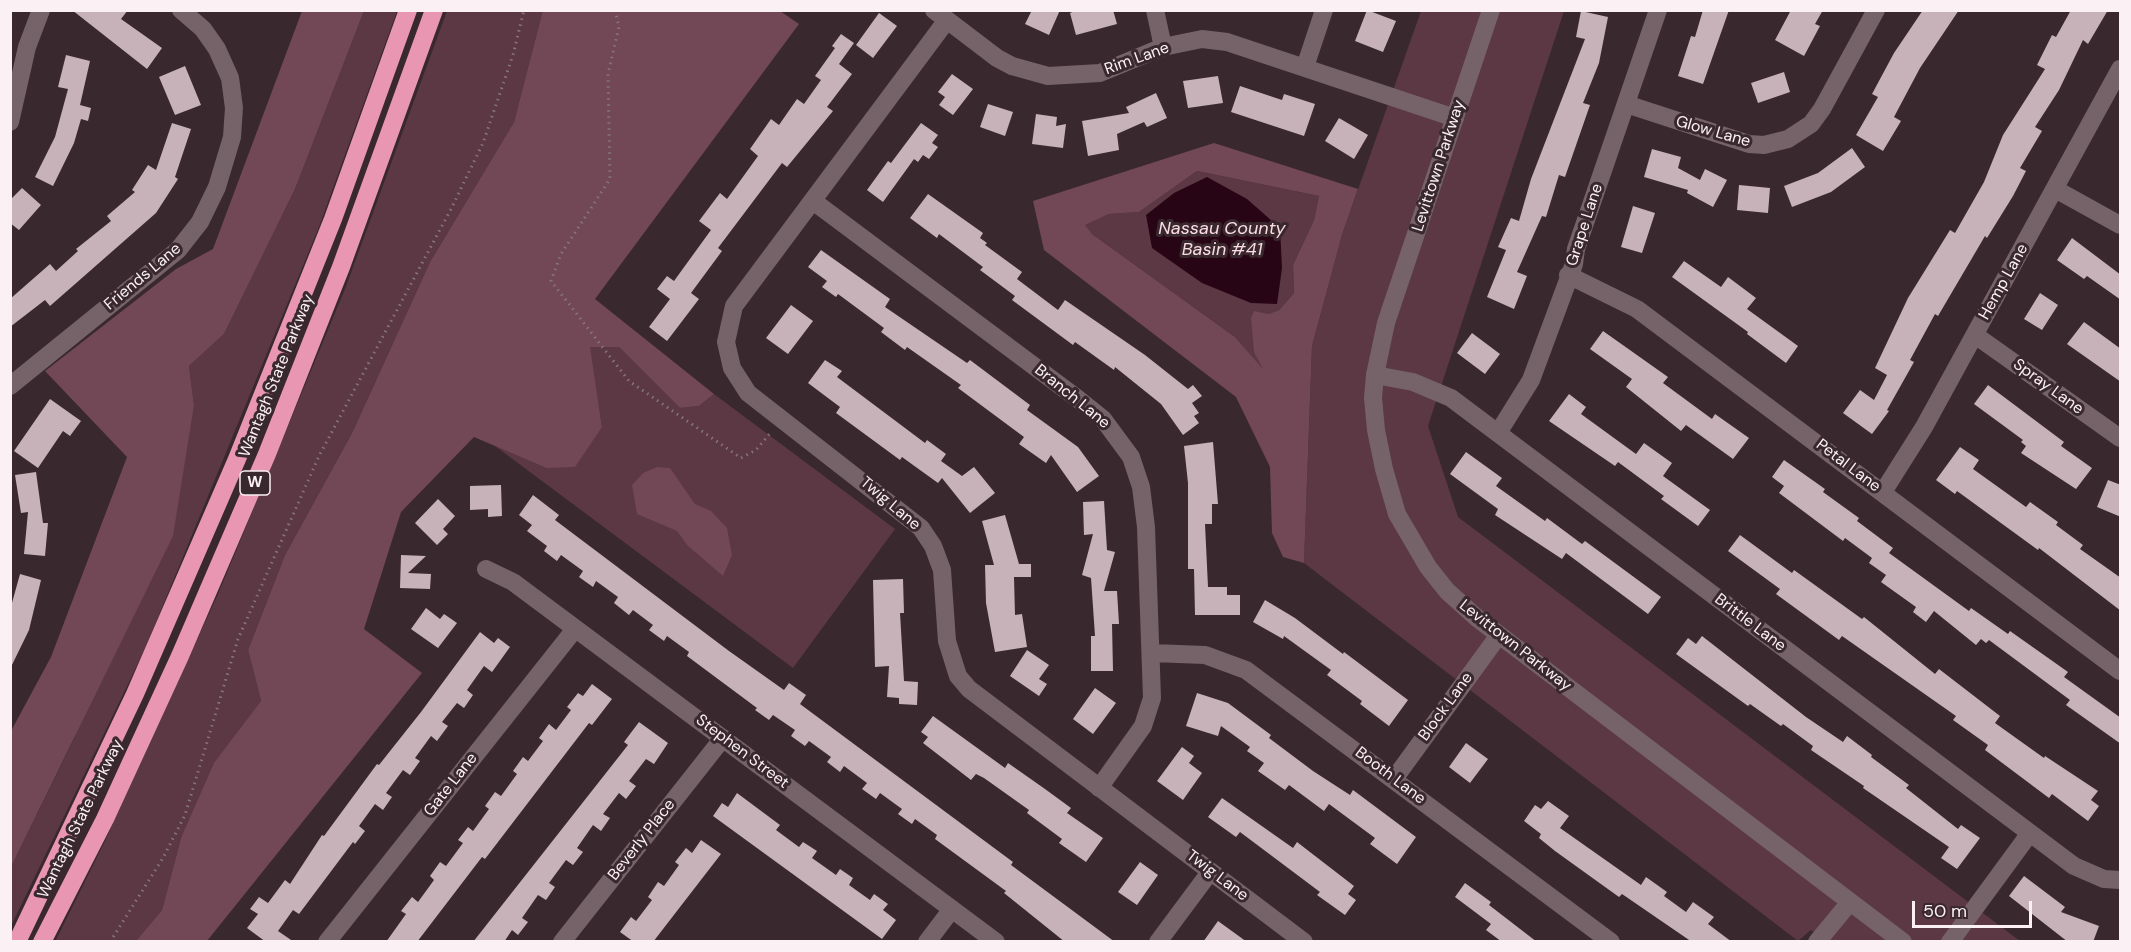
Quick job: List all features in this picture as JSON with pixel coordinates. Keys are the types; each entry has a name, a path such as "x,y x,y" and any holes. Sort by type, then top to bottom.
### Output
{"highway":[{"name":"Wantagh State Parkway","path":"17,942 135,694 237,459 321,250 408,10"},
{"name":"Wantagh State Parkway","path":"42,942 140,743 267,454 341,267 434,10"}],"street":[{"path":"10,122 27,47 41,10"},
{"name":"Friends Lane","path":"10,386 178,250 200,222 217,187 232,137 234,108 230,78 217,50 203,29 181,10"},
{"path":"1155,10 1163,47"},
{"path":"1305,67 1324,10"},
{"name":"Levittown Parkway","path":"1491,10 1386,323 1375,375 1373,398 1376,430 1397,514 1428,567 1447,591 1499,635 1903,942"},
{"name":"Grape Lane","path":"1498,433 1531,380 1658,10"},
{"name":"Glow Lane","path":"1626,104 1749,144 1764,145 1788,139 1811,123 1821,109 1876,10"},
{"name":"Twig Lane","path":"940,15 813,201 734,306 728,324 726,342 732,368 748,393 921,528 933,546 942,570 947,641 958,676 969,689 1304,942"},
{"name":"Rim Lane","path":"940,15 1012,66 1048,76 1068,77 1100,73 1163,47 1202,39 1227,42 1455,118"},
{"name":"Hemp Lane","path":"1882,492 1924,427 2121,69"},
{"path":"2055,189 2121,225"},
{"name":"Branch Lane","path":"813,201 1103,419 1118,435 1131,457 1141,487 1153,680 1149,712 1137,737 1099,788"},
{"name":"Petal Lane","path":"1568,275 1637,309 2121,671"},
{"name":"Spray Lane","path":"1975,335 2121,438"},
{"name":"Brittle Lane","path":"1375,375 1433,389 1451,398 2086,874 2104,879 2121,880"},
{"name":"Stephen Street","path":"486,569 513,582 996,942"},
{"name":"Gate Lane","path":"327,942 575,629"},
{"name":"Block Lane","path":"1394,779 1499,635"},
{"name":"Booth Lane","path":"1152,653 1205,655 1246,670 1611,942"},
{"name":"Beverly Place","path":"562,942 723,738"},
{"path":"1950,942 2030,833"},
{"path":"1158,942 1210,872"},
{"path":"1817,942 1850,902"},
{"path":"927,942 952,909"}],"path":[{"path":"110,942 163,858 185,814 238,639 319,456 451,209 483,143 513,55 524,10"},
{"path":"615,10 619,27 608,74 610,179 561,254 551,281 629,381 741,458 756,450 783,419"}],"shaded area":[{"path":"543,10 780,11 799,24 595,299 714,394 699,406 680,408 619,347 590,347 602,427 575,467 546,468 474,437 401,512 364,629 422,673 207,941 136,941 162,910 181,838 214,763 261,701 248,650 285,555 352,433 430,262 514,122"},
{"path":"302,11 364,11 295,189 224,334 189,366 194,405 173,536 11,867 11,731 51,657 127,457 45,371 176,269 213,249"},
{"path":"364,11 397,11 319,227 145,649 11,926 11,867 75,737 194,405 189,366 224,334 295,189"},
{"path":"447,11 543,11 514,122 430,262 352,433 285,555 248,650 261,701 181,838 162,910 136,941 55,942 104,843 218,594 345,289"},
{"path":"1421,11 1564,11 1428,426 1458,517 2020,941 1826,941 1811,930 1798,941 1304,563 1312,346 1342,235"},
{"path":"1214,143 1358,189 1342,235 1312,346 1304,563 1283,557 1272,533 1270,467 1236,397 1044,250 1033,201","holes":["1197,171 1319,196 1314,220 1293,265 1294,293 1279,310 1268,314 1254,311 1251,318 1254,352 1263,369 1235,337 1092,234 1085,225 1109,214 1139,212"]},
{"path":"1197,171 1319,196 1314,220 1293,265 1294,293 1279,310 1268,314 1265,372 1235,337 1092,234 1084,225 1109,214 1139,212"},
{"path":"589,347 619,347 680,408 699,406 714,394 895,529 793,668 495,446 546,468 602,426"},
{"path":"657,467 670,468 695,504 711,511 727,528 732,555 723,576 687,545 677,531 637,514 632,485 643,473"}],"water":[{"name":"Nassau County Basin #41","path":"1207,177 1247,199 1280,228 1282,268 1277,304 1251,303 1202,283 1152,248 1146,215 1174,193"}],"building":[{"path":"72,10 128,10 121,19 162,48 147,69"},
{"path":"1032,10 1060,10 1049,35 1025,24"},
{"path":"1077,10 1113,10 1117,24 1076,35 1070,13"},
{"path":"1367,10 1396,21 1383,52 1355,41"},
{"path":"1703,10 1729,10 1703,84 1678,76 1691,36 1695,37"},
{"path":"1791,10 1823,10 1815,24 1820,26 1804,56 1775,40"},
{"path":"1923,10 1959,10 1920,68 1894,117 1901,121 1883,151 1856,135 1878,97 1872,94 1894,53"},
{"path":"2071,10 2108,10 2088,44 2083,40 2059,90 2035,127 2042,131 2020,168 2026,171 2013,196 1987,238 1985,236 1938,316 1935,314 1910,360 1914,362 1887,410 1889,411 1872,434 1843,413 1860,390 1874,400 1887,375 1875,368 1908,298 1950,230 1955,233 1984,182 2003,135 2045,69 2037,65 2052,35 2056,37"},
{"path":"1581,11 1608,17 1599,63 1583,103 1590,105 1565,177 1559,175 1546,217 1542,216 1517,272 1527,276 1514,309 1487,297 1506,250 1498,247 1511,218 1519,221 1531,179 1585,39 1576,37"},
{"path":"879,13 897,26 873,58 856,45"},
{"path":"841,34 854,43 839,64 852,74 827,107 833,111 787,167 782,163 718,248 722,251 691,293 699,299 667,341 649,327 670,299 657,289 667,276 674,281 711,230 699,221 720,193 727,199 758,156 750,149 771,119 779,125 797,99 804,104 821,80 815,76 835,48 832,46"},
{"path":"66,55 90,61 80,105 91,108 88,121 81,119 74,143 53,186 35,177 55,137 68,89 58,87"},
{"path":"185,66 201,105 175,115 159,77"},
{"path":"1784,72 1790,92 1758,103 1751,83"},
{"path":"952,74 973,89 953,115 939,105 945,97 938,92"},
{"path":"1218,76 1223,103 1188,108 1183,81"},
{"path":"1240,86 1282,100 1284,94 1315,104 1304,136 1231,112"},
{"path":"1156,93 1167,118 1147,127 1144,122 1117,134 1119,150 1088,156 1082,121 1129,113 1126,107"},
{"path":"988,104 1013,112 1005,136 980,127"},
{"path":"1036,114 1057,117 1056,126 1066,124 1063,148 1032,144"},
{"path":"1339,118 1368,135 1354,159 1325,141"},
{"path":"172,123 191,129 175,177 178,179 156,213 50,306 45,300 10,327 10,299 50,264 56,271 78,251 76,249 111,221 107,216 135,192 132,190 148,165 156,170"},
{"path":"921,123 938,135 932,143 938,147 929,159 923,155 918,162 914,159 883,202 867,190 888,161 891,163"},
{"path":"1852,148 1865,167 1831,192 1792,207 1784,186 1818,173"},
{"path":"1652,149 1681,157 1678,168 1700,180 1705,169 1727,180 1713,207 1687,193 1688,190 1644,177"},
{"path":"1739,185 1770,188 1768,213 1737,210"},
{"path":"22,188 41,205 19,230 10,223 10,200"},
{"path":"928,194 983,233 980,238 987,243 985,245 1022,272 1017,279 1058,310 1065,300 1145,355 1188,389 1193,385 1202,396 1192,403 1199,413 1194,416 1199,423 1183,435 1161,404 1115,367 1114,370 1075,342 1073,345 1012,300 1015,296 980,270 983,267 939,234 937,238 910,218"},
{"path":"1633,206 1655,213 1642,253 1621,247"},
{"path":"2072,238 2121,275 2121,300 2087,276 2084,279 2057,260"},
{"path":"821,250 890,299 885,307 967,363 970,360 1030,405 1027,410 1078,447 1099,476 1077,492 1051,455 1046,463 1019,444 1024,437 958,388 961,385 907,347 905,350 881,332 884,328 838,294 836,297 822,287 827,281 808,267"},
{"path":"1684,261 1721,287 1728,277 1756,298 1747,309 1798,346 1786,363 1747,334 1748,332 1672,277"},
{"path":"2040,293 2058,305 2042,330 2024,319"},
{"path":"791,305 813,321 788,354 766,338"},
{"path":"2084,322 2121,349 2121,382 2067,344"},
{"path":"1603,331 1668,377 1663,383 1712,419 1715,414 1749,438 1733,459 1686,425 1681,431 1626,387 1632,379 1590,349"},
{"path":"1472,333 1500,354 1485,374 1457,353"},
{"path":"825,360 842,371 837,377 925,443 927,440 946,454 941,461 962,476 974,467 995,493 970,513 942,478 938,483 902,457 900,460 836,413 840,407 808,383"},
{"path":"1988,385 2064,442 2061,446 2092,468 2076,489 2021,453 2026,446 2021,442 2023,440 1974,404"},
{"path":"1569,394 1586,407 1581,414 1636,454 1644,443 1672,463 1663,476 1710,510 1698,526 1661,499 1664,496 1618,462 1615,466 1549,421"},
{"path":"50,399 81,421 70,436 63,431 38,468 14,451"},
{"path":"1213,442 1218,504 1212,504 1212,524 1205,524 1208,587 1227,587 1227,595 1240,595 1240,615 1195,615 1194,569 1188,569 1188,483 1184,446"},
{"path":"1960,447 1979,460 1973,469 2026,507 2030,502 2058,522 2056,525 2083,545 2080,549 2121,578 2121,611 2039,548 2038,550 1957,491 1955,494 1936,480"},
{"path":"1466,452 1502,478 1496,486 1545,521 1547,518 1582,544 1585,541 1661,597 1648,614 1566,553 1562,559 1495,515 1498,509 1450,474"},
{"path":"1784,460 1825,489 1823,492 1859,518 1857,521 1893,548 1889,553 1969,611 1971,608 2008,634 2010,631 2068,672 2064,677 2121,718 2121,744 2066,705 2070,700 1989,640 1986,643 1981,639 1976,645 1934,611 1926,622 1913,612 1916,607 1881,582 1886,575 1869,563 1872,558 1845,538 1843,541 1779,493 1784,486 1772,477"},
{"path":"36,472 43,523 48,523 45,556 24,554 28,512 21,513 15,475"},
{"path":"2108,480 2121,485 2121,517 2097,507"},
{"path":"501,485 502,516 488,517 488,509 470,510 470,486"},
{"path":"533,495 559,515 555,520 729,651 784,690 789,683 806,695 800,704 1013,862 1011,865 1115,942 1065,942 1004,893 1006,891 935,839 937,835 915,819 912,824 898,814 902,809 880,793 876,799 862,789 867,783 844,766 840,772 827,762 831,757 809,741 805,746 791,736 795,730 773,715 769,720 755,710 757,708 687,656 689,652 667,636 664,641 649,630 653,625 633,610 629,615 614,603 618,597 596,581 593,587 579,577 583,571 561,555 557,561 544,551 547,546 527,531 532,525 519,515"},
{"path":"438,499 455,516 443,529 448,534 437,545 415,523"},
{"path":"1104,501 1107,550 1115,552 1104,591 1117,591 1119,624 1112,624 1113,671 1091,671 1091,636 1095,636 1091,578 1082,575 1093,534 1084,535 1083,502"},
{"path":"1005,515 1019,564 1031,564 1031,577 1014,577 1015,615 1022,614 1027,647 995,652 986,603 985,565 994,565 982,521"},
{"path":"1740,535 1792,573 1794,570 1862,619 1864,617 1935,674 1939,669 2000,716 1995,723 2044,758 2045,756 2098,791 2091,800 2099,806 2088,821 2052,794 2049,798 1985,750 1988,745 1953,720 1956,716 1842,636 1839,640 1776,594 1780,589 1728,551"},
{"path":"401,555 426,556 408,573 431,574 430,589 400,588"},
{"path":"20,574 41,580 29,630 10,669 10,610"},
{"path":"903,579 904,613 900,613 904,681 918,682 917,705 899,704 899,698 887,697 889,666 875,667 873,580"},
{"path":"1265,600 1295,618 1343,654 1344,652 1408,700 1389,726 1360,704 1362,701 1327,675 1331,670 1284,636 1283,639 1253,622"},
{"path":"426,608 440,619 444,614 457,623 438,648 411,629"},
{"path":"480,632 494,643 498,638 510,647 492,672 484,666 467,690 473,695 464,708 457,703 442,722 448,726 437,741 431,736 415,758 420,761 410,775 403,770 386,793 392,797 383,810 375,804 359,826 365,831 355,844 353,842 299,914 293,910 278,931 294,942 266,942 247,928 258,914 250,909 259,897 268,903 285,880 290,884 322,835 324,836 377,764 379,765 421,712"},
{"path":"1702,636 1806,717 1843,742 1847,736 1909,785 1906,788 1958,829 1961,825 1980,838 1957,869 1941,858 1949,847 1811,750 1813,746 1783,724 1781,726 1750,704 1748,706 1676,654 1688,638 1696,644"},
{"path":"1027,650 1049,665 1039,679 1047,684 1039,696 1010,676"},
{"path":"592,684 612,699 592,725 589,723 485,859 482,857 417,942 386,942 406,914 401,911 412,897 418,902 434,880 430,876 440,862 446,866 463,843 458,840 468,827 473,831 489,809 485,806 495,792 501,796 517,774 513,771 523,757 528,761 543,741 539,738 549,724 556,730 571,710 567,707 578,693 583,696"},
{"path":"1095,688 1116,703 1093,734 1073,719"},
{"path":"1197,693 1228,703 1271,735 1269,738 1313,771 1350,795 1353,790 1416,837 1397,864 1370,844 1375,838 1329,804 1324,811 1289,785 1285,790 1258,771 1264,763 1247,751 1250,747 1221,726 1218,736 1186,726"},
{"path":"933,716 1005,768 1008,763 1045,789 1071,808 1067,813 1103,838 1086,862 1059,843 1062,839 1027,813 1029,810 984,778 976,774 971,780 923,743 928,737 921,732"},
{"path":"639,722 668,743 654,764 646,759 629,781 636,786 626,799 619,793 603,814 610,818 601,831 593,825 577,848 583,852 573,865 566,860 549,883 555,887 546,900 538,895 522,918 528,922 518,935 512,930 504,942 473,942 628,745 624,742"},
{"path":"1466,743 1488,759 1470,783 1449,767"},
{"path":"1182,747 1194,756 1189,763 1202,773 1183,800 1157,781"},
{"path":"737,793 780,825 776,830 799,847 803,842 817,851 812,858 836,875 840,869 853,878 849,885 870,900 874,894 888,904 883,910 896,920 882,939 713,816 722,803 728,807"},
{"path":"1222,798 1293,848 1297,842 1354,886 1348,894 1356,900 1345,915 1317,895 1320,892 1240,832 1236,837 1208,817"},
{"path":"1548,801 1569,816 1560,828 1641,885 1646,877 1667,892 1664,896 1686,912 1693,902 1714,917 1708,924 1732,942 1692,942 1622,894 1619,897 1555,851 1539,838 1541,834 1524,821 1535,805 1541,809"},
{"path":"701,840 721,854 653,942 634,942 620,932 631,917 636,921 652,900 648,897 658,882 664,886 679,865 675,862 686,848 692,853"},
{"path":"1140,862 1158,875 1137,905 1118,892"},
{"path":"2024,876 2065,907 2061,912 2099,926 2093,942 2068,942 2009,896"},
{"path":"1465,883 1491,902 1489,905 1537,942 1502,942 1486,930 1491,924 1455,897"},
{"path":"1218,921 1247,942 1203,942"}]}
